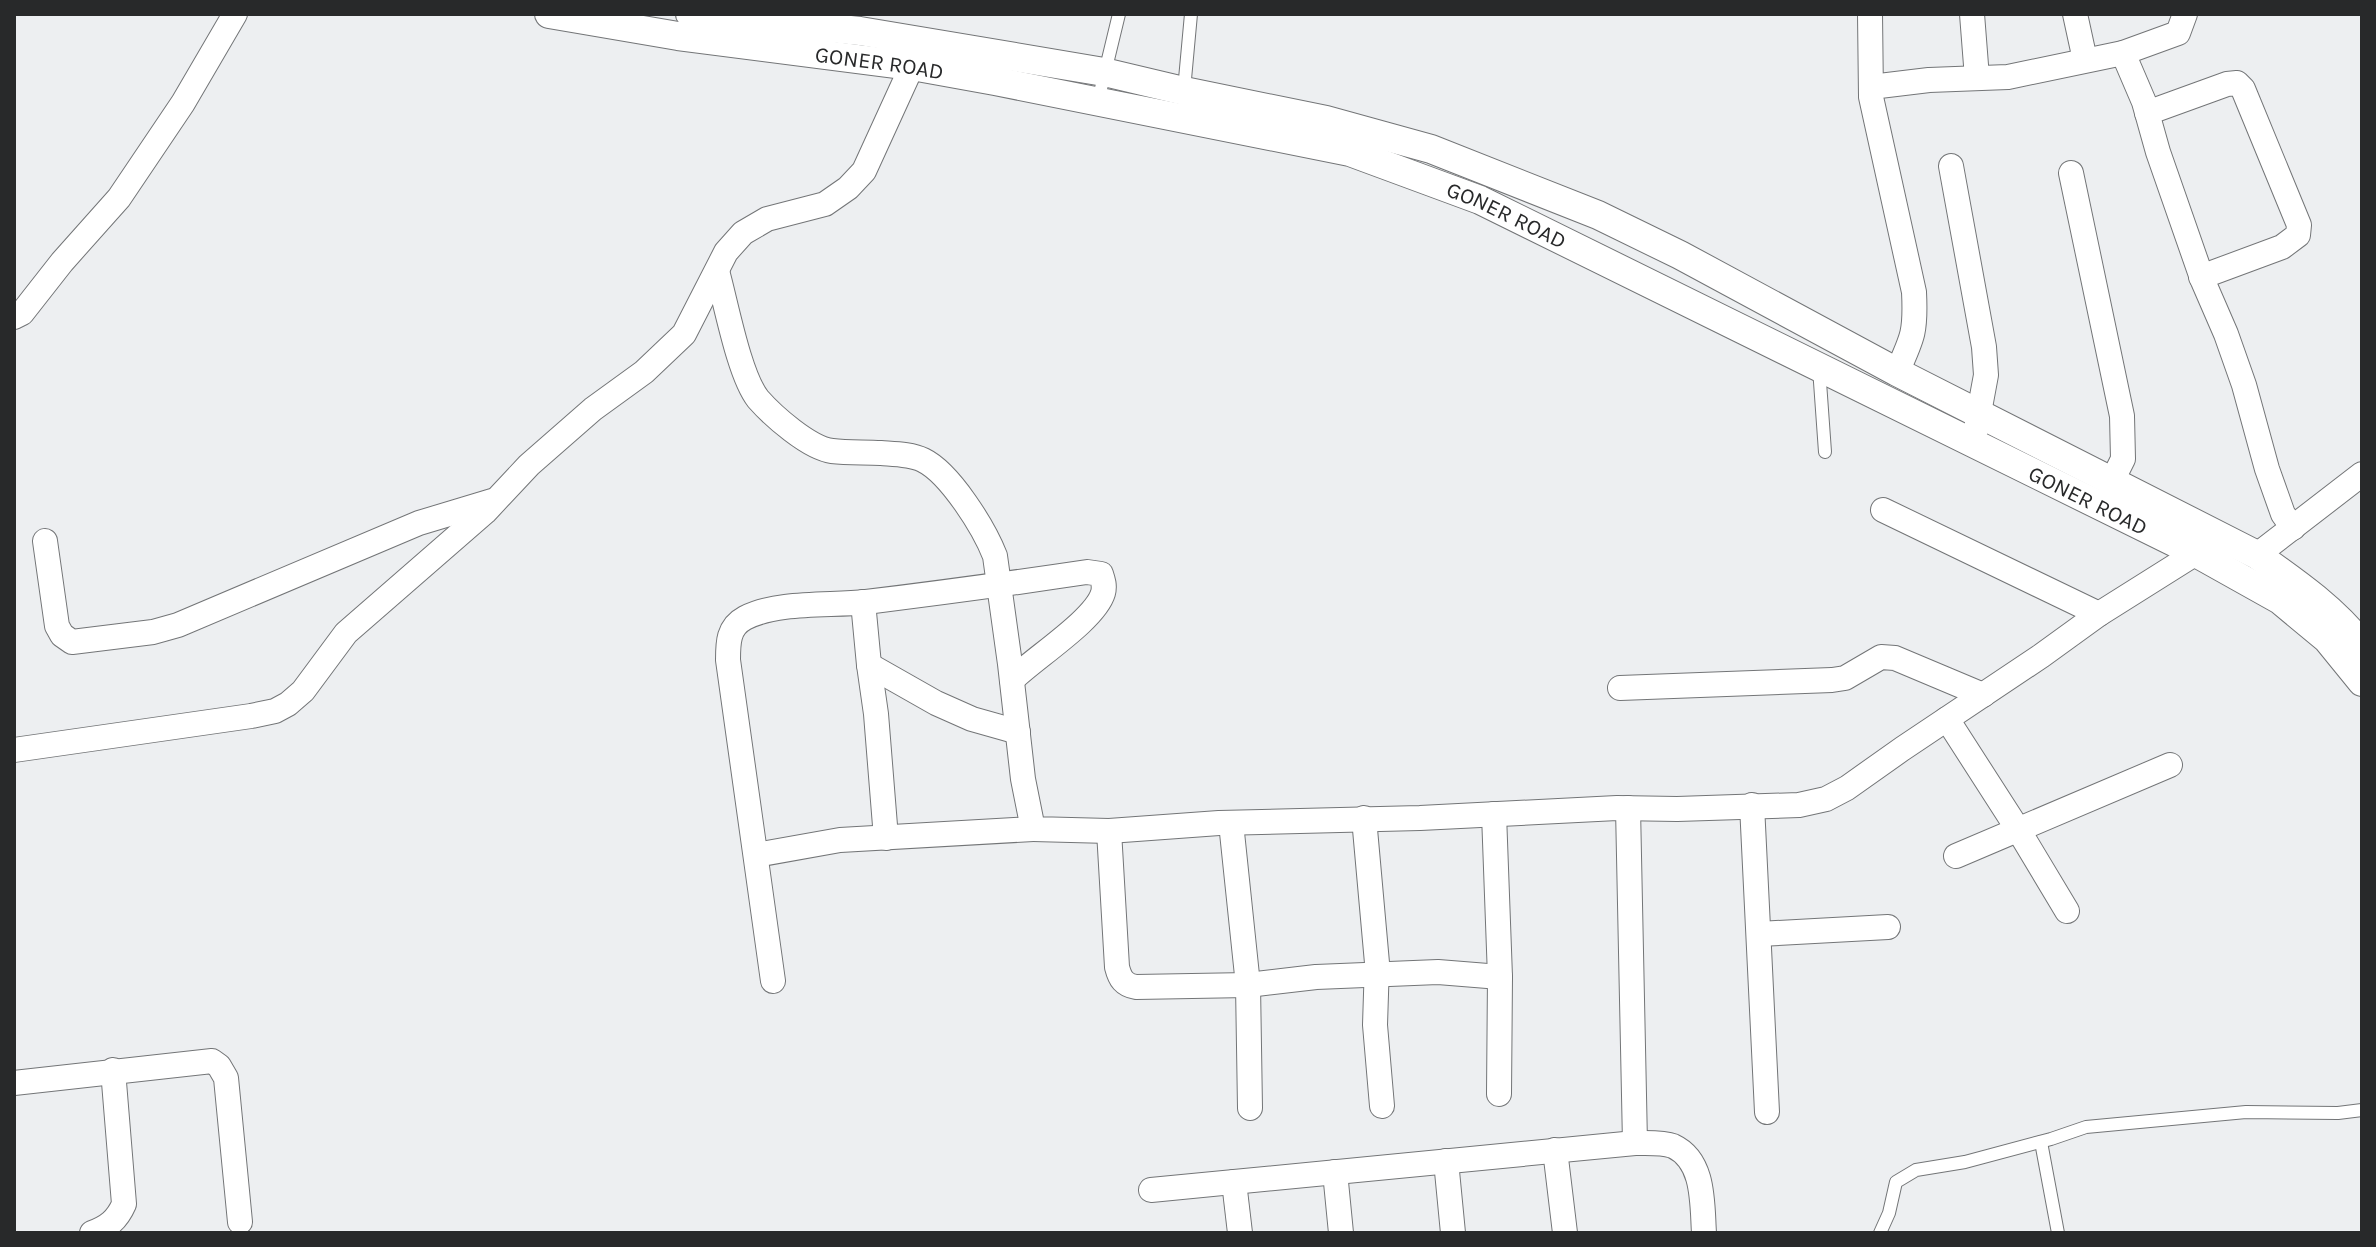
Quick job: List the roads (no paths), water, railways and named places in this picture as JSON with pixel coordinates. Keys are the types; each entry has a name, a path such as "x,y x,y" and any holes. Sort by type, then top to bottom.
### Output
{"street":[{"path":"14,317 22,313 119,198 183,103 235,14"},
{"name":"GONER ROAD","path":"549,14 860,31 1104,72 1181,104 1350,152 1480,200 1972,443 2204,542 2257,555 2301,586 2346,625 2362,645"},
{"path":"1870,14 1871,97 1914,292 1916,323 1897,372"},
{"path":"1972,14 1977,78"},
{"path":"2075,14 2085,60"},
{"path":"1871,87 1929,80 2008,77 2123,53 2178,33 2185,14"},
{"name":"GONER ROAD","path":"682,21 1098,101 1181,104 1326,120 1431,149 1598,215 2112,481 2204,542 2236,576 2280,600 2327,639 2362,682"},
{"path":"2123,53 2147,113 2201,277 2244,385 2283,514 2293,528"},
{"path":"14,750 275,711 288,704 303,691 346,633 445,549 529,465 593,409 644,372 684,334 726,252 743,233 767,219 825,204 848,188 864,171 912,66"},
{"path":"2147,113 2237,83 2243,89 2299,225 2298,235 2282,247 2201,277"},
{"path":"1951,166 1984,347 1986,375 1972,443"},
{"path":"2071,173 2122,416 2123,459 2112,481"},
{"path":"1580,250 1598,215"},
{"path":"717,271 744,370 757,397 806,441 830,451 900,454 922,459 947,477 989,539 995,556 1023,779 1033,829"},
{"path":"2236,576 2257,555 2362,474"},
{"path":"45,541 57,626 62,635 72,642 153,632 178,625 419,523 498,499"},
{"path":"1883,510 2099,614"},
{"path":"756,855 840,840 1033,829 1109,831 1231,823 1628,808 1799,805 1826,799 1847,788 2204,542"},
{"path":"773,981 728,660 728,639 734,625 771,609 863,602 1087,572 1101,574 1103,594 1091,613 1012,680"},
{"path":"863,602 886,838"},
{"path":"1620,688 1832,680 1845,678 1881,657 1895,658 1983,695"},
{"path":"869,665 936,703 972,719 1018,732"},
{"path":"1947,719 2067,911"},
{"path":"1956,856 2170,765"},
{"path":"1752,805 1767,1112"},
{"path":"1628,808 1635,1143"},
{"path":"1494,814 1500,977 1499,1094"},
{"path":"1364,818 1377,975 1375,1025 1382,1106"},
{"path":"1231,823 1248,985 1250,1108"},
{"path":"1109,831 1117,967 1119,976 1127,985 1248,985 1316,977 1438,972 1500,977"},
{"path":"1759,934 1888,927"},
{"path":"14,1083 212,1061 226,1078 240,1222"},
{"path":"92,1233 119,1217 124,1204 113,1070"},
{"path":"1151,1190 1635,1143 1672,1145 1687,1156 1700,1183 1704,1233"},
{"path":"1555,1150 1565,1233"},
{"path":"1446,1161 1453,1233"},
{"path":"1335,1172 1341,1233"},
{"path":"1234,1182 1240,1233"}],"lane":[{"path":"1098,101 1119,14"},
{"path":"1181,104 1191,14"},
{"path":"1819,368 1825,452"},
{"path":"1880,1233 1889,1213 1896,1182 1916,1170 1965,1162 2086,1127 2246,1112 2338,1113 2362,1110"},
{"path":"2041,1142 2058,1233"}]}
